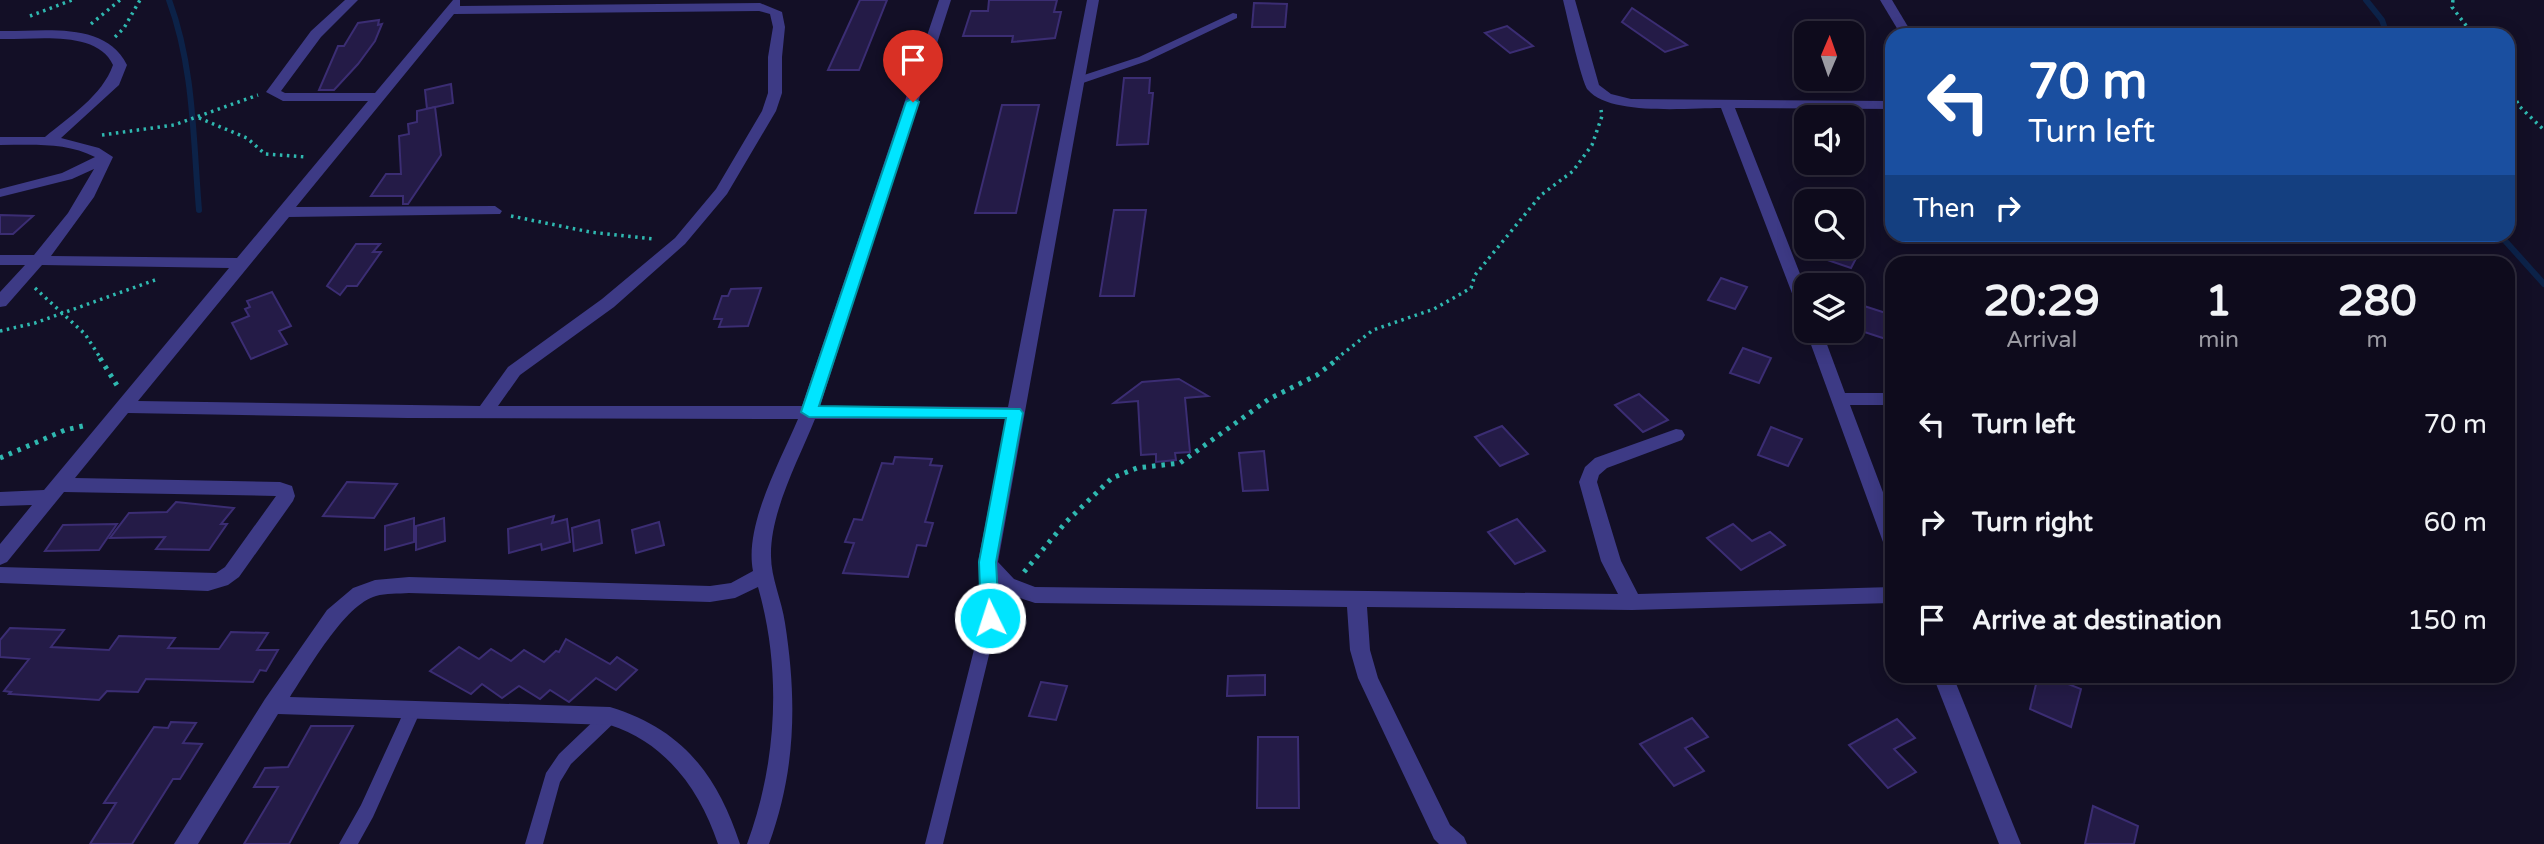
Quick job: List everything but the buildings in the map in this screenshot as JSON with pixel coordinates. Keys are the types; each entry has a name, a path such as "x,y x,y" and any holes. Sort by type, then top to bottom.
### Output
{"street":[{"path":"352,0 316,34 273,92 283,97 380,97"},
{"path":"758,844 777,790 784,748 786,712 774,613 762,576 764,532 809,412 946,0"},
{"path":"1093,0 988,562 994,577 1011,587 1035,594 1357,601 1632,602 1885,596"},
{"path":"1569,0 1591,82 1598,92 1606,97 1631,103 1885,105"},
{"path":"1886,0 1903,28"},
{"path":"0,557 454,5 738,6 760,7 776,12 779,27 775,57 775,93 769,111 722,191 680,241 595,314 514,371 486,410"},
{"path":"0,35 73,36 99,40 113,51 120,65 114,82 49,141"},
{"path":"1727,105 1794,278"},
{"path":"0,141 49,141 88,145 106,157"},
{"path":"0,193 67,176 106,157"},
{"path":"0,302 77,211 96,183 106,157"},
{"path":"284,212 495,211"},
{"path":"0,260 241,263"},
{"path":"1818,343 1885,523"},
{"path":"1839,399 1885,399"},
{"path":"122,407 381,411 1015,413"},
{"path":"1632,602 1611,561 1588,482 1591,472 1601,463 1676,435"},
{"path":"0,499 54,491 286,491 286,496 232,572 221,580 208,583 0,575"},
{"path":"185,844 272,705 334,616 360,594 375,588 409,585 710,594 735,590 762,576"},
{"path":"1357,601 1360,650 1368,678 1442,832 1457,844"},
{"path":"1946,683 2010,844"},
{"path":"272,705 610,716 632,720 660,739 697,776 723,822 729,844"}],"lane":[{"path":"1076,82 1141,60 1203,33 1233,16"},
{"path":"934,844 990,618 988,562"},
{"path":"348,844 367,811 413,710"},
{"path":"534,844 552,779 565,758 610,716"}],"path":[{"path":"19,20 72,0"},
{"path":"73,36 105,15 120,0"},
{"path":"107,46 124,27 139,0"},
{"path":"2453,0 2452,7 2468,28"},
{"path":"101,135 158,129 198,118 228,104 273,92"},
{"path":"1011,587 1066,522 1112,478 1137,468 1180,463 1269,399 1317,375 1373,330 1434,309 1471,288 1475,275 1541,195 1573,171 1592,145 1602,116 1598,92"},
{"path":"2515,97 2519,106 2544,130"},
{"path":"198,118 247,138 265,154 332,156"},
{"path":"495,211 523,220 590,232 680,241"},
{"path":"0,331 64,312 162,277"},
{"path":"23,278 64,312 100,355 109,375 122,392 122,407"},
{"path":"0,458 65,430 85,425"}],"waterway":[{"path":"169,0 188,77 199,210"},
{"path":"2366,0 2382,20 2385,28"},
{"path":"2506,242 2544,284"}],"route":[{"path":"913,102 809,412 1015,413 988,562 990,618"}]}
